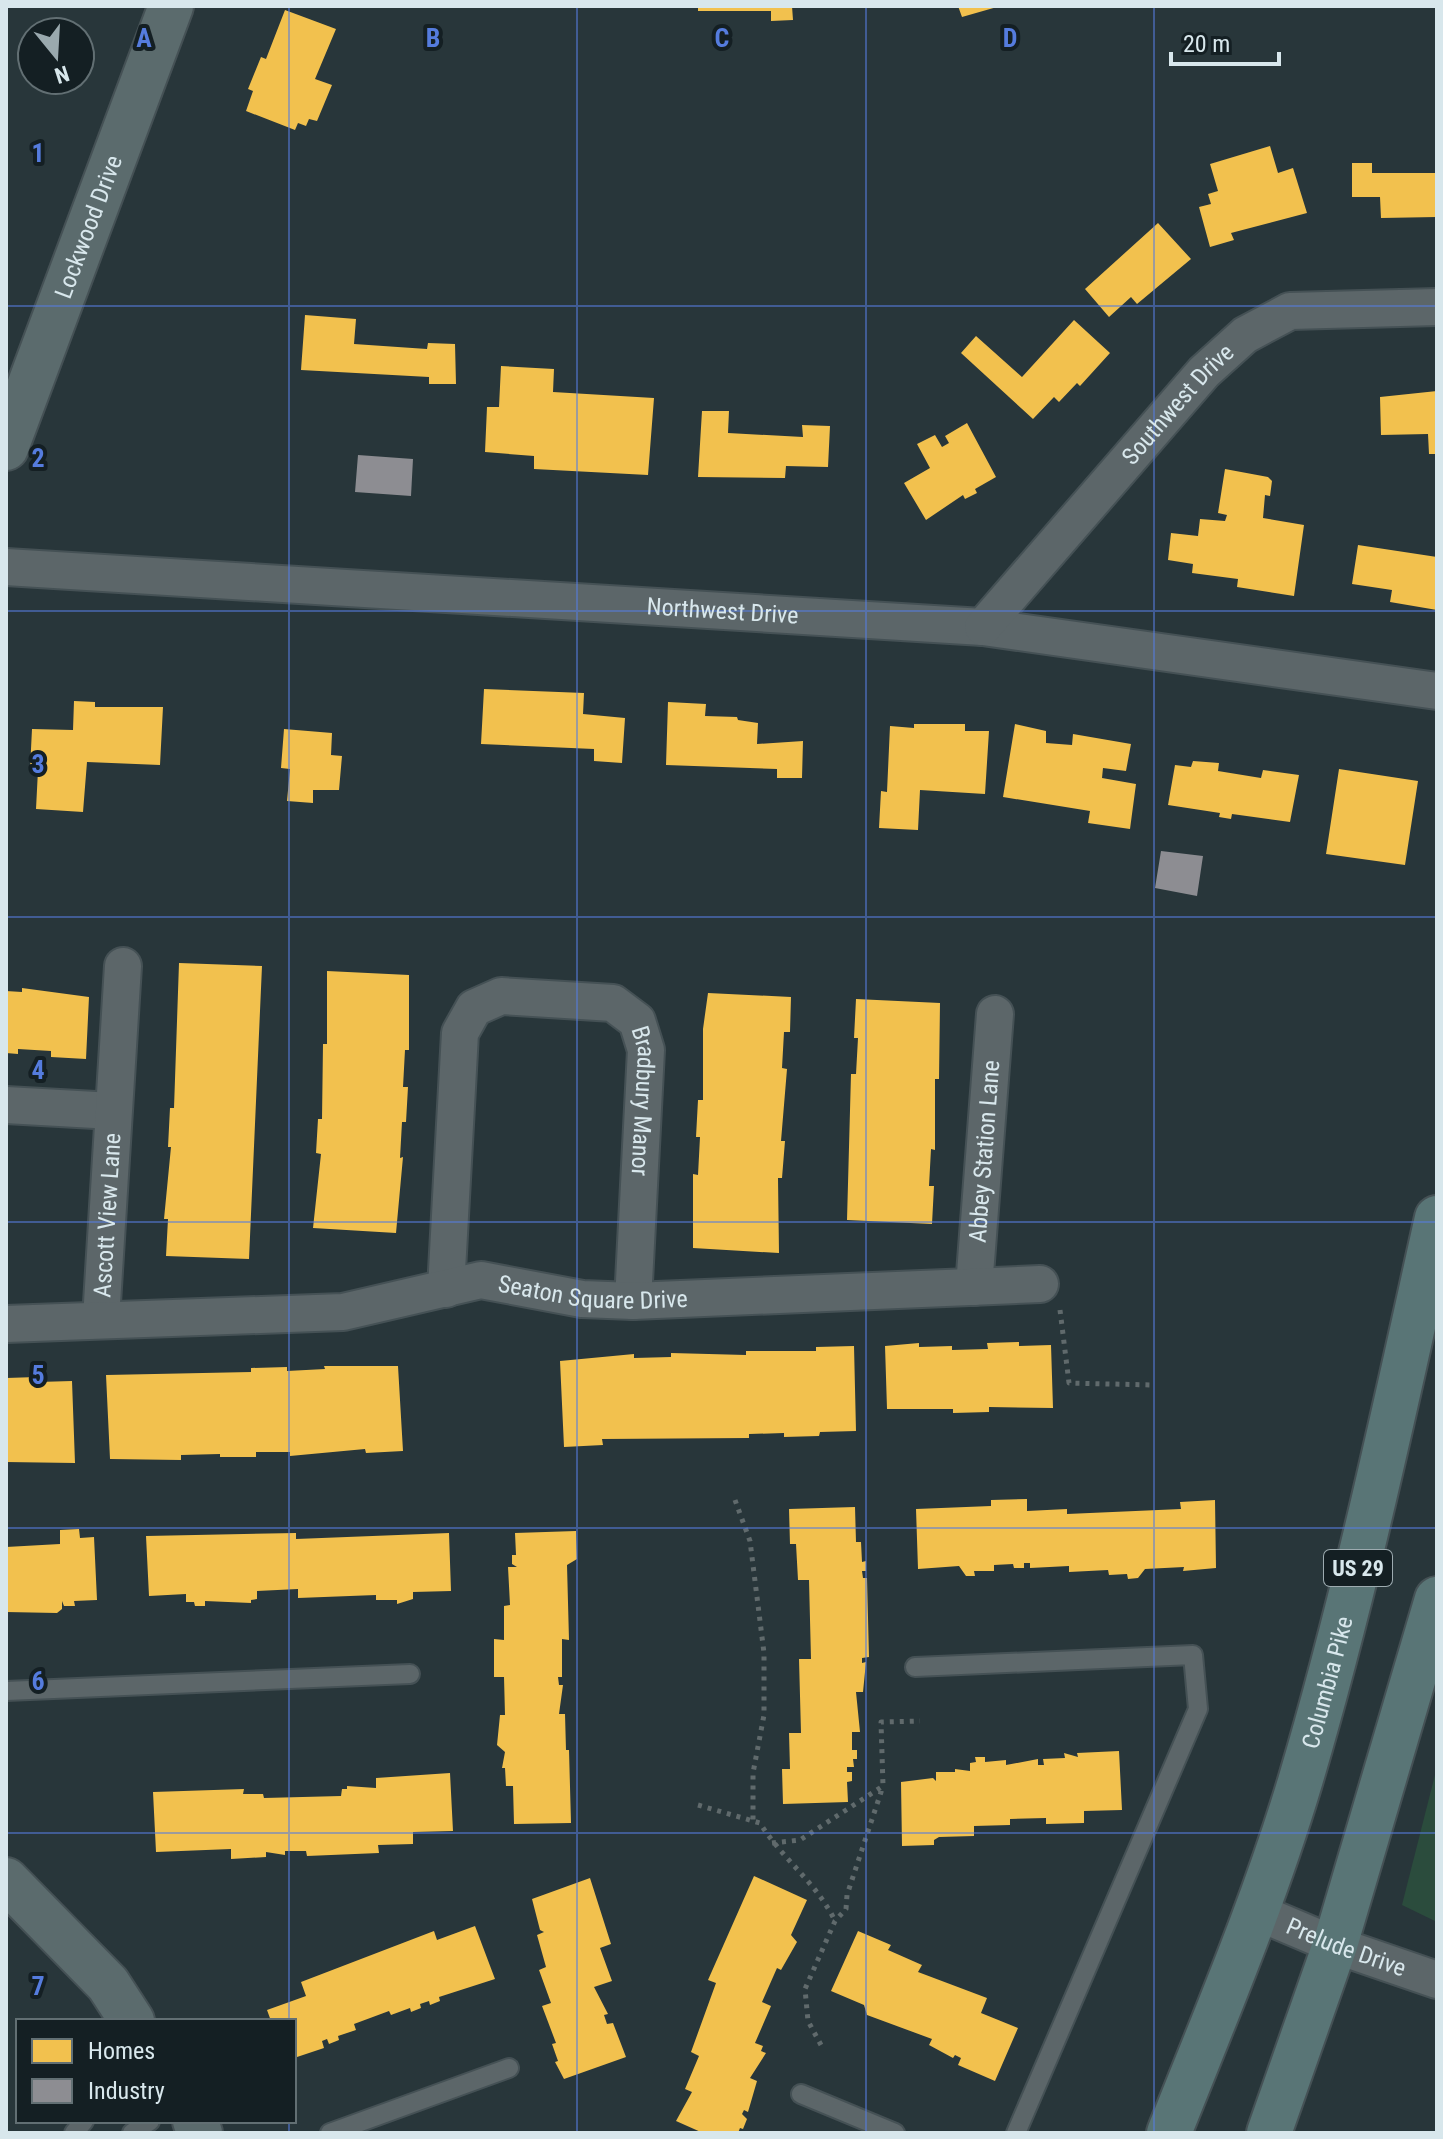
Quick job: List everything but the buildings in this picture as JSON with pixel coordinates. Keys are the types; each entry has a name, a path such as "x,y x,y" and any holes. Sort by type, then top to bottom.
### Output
{"highway":[{"name":"Columbia Pike","path":"1169,2133 1257,1912 1300,1784 1355,1582 1437,1218"},
{"path":"1269,2133 1335,1945 1437,1599"}],"street":[{"name":"Lockwood Drive","path":"6,448 171,6"},
{"name":"Southwest Drive","path":"983,627 1204,372 1245,335 1290,311 1437,307"},
{"name":"Northwest Drive","path":"6,567 983,627 1437,691"},
{"name":"Ascott View Lane","path":"101,1319 123,966"},
{"name":"Bradbury Manor","path":"446,1289 460,1033 474,1008 501,996 599,1002 613,1003 637,1021 646,1050 633,1301"},
{"name":"Abbey Station Lane","path":"974,1287 995,1014"},
{"name":"Ascott View Lane","path":"6,1105 113,1111"},
{"name":"Seaton Square Drive","path":"6,1324 343,1312 481,1280 582,1299 633,1301 974,1287 1049,1296"},
{"path":"6,1880 108,1984 131,2019"},
{"name":"Prelude Drive","path":"1257,1912 1335,1945 1437,1980"}],"lane":[{"path":"915,1667 1193,1655 1198,1709 1016,2133"},
{"path":"6,1691 410,1674"},
{"path":"330,2133 509,2068"},
{"path":"801,2094 895,2133"}],"path":[{"path":"1049,1296 1063,1312 1066,1377 1069,1383 1152,1385"},
{"path":"735,1500 750,1541 764,1653 764,1715 753,1773 753,1822"},
{"path":"821,2045 808,2021 805,1989 835,1921 846,1909 847,1895 883,1786 881,1722 920,1721"},
{"path":"772,1843 800,1840 883,1786"},
{"path":"698,1805 760,1823 772,1843 823,1896 835,1921"}],"green space":[{"path":"1437,1767 1437,1922 1402,1905"}]}
